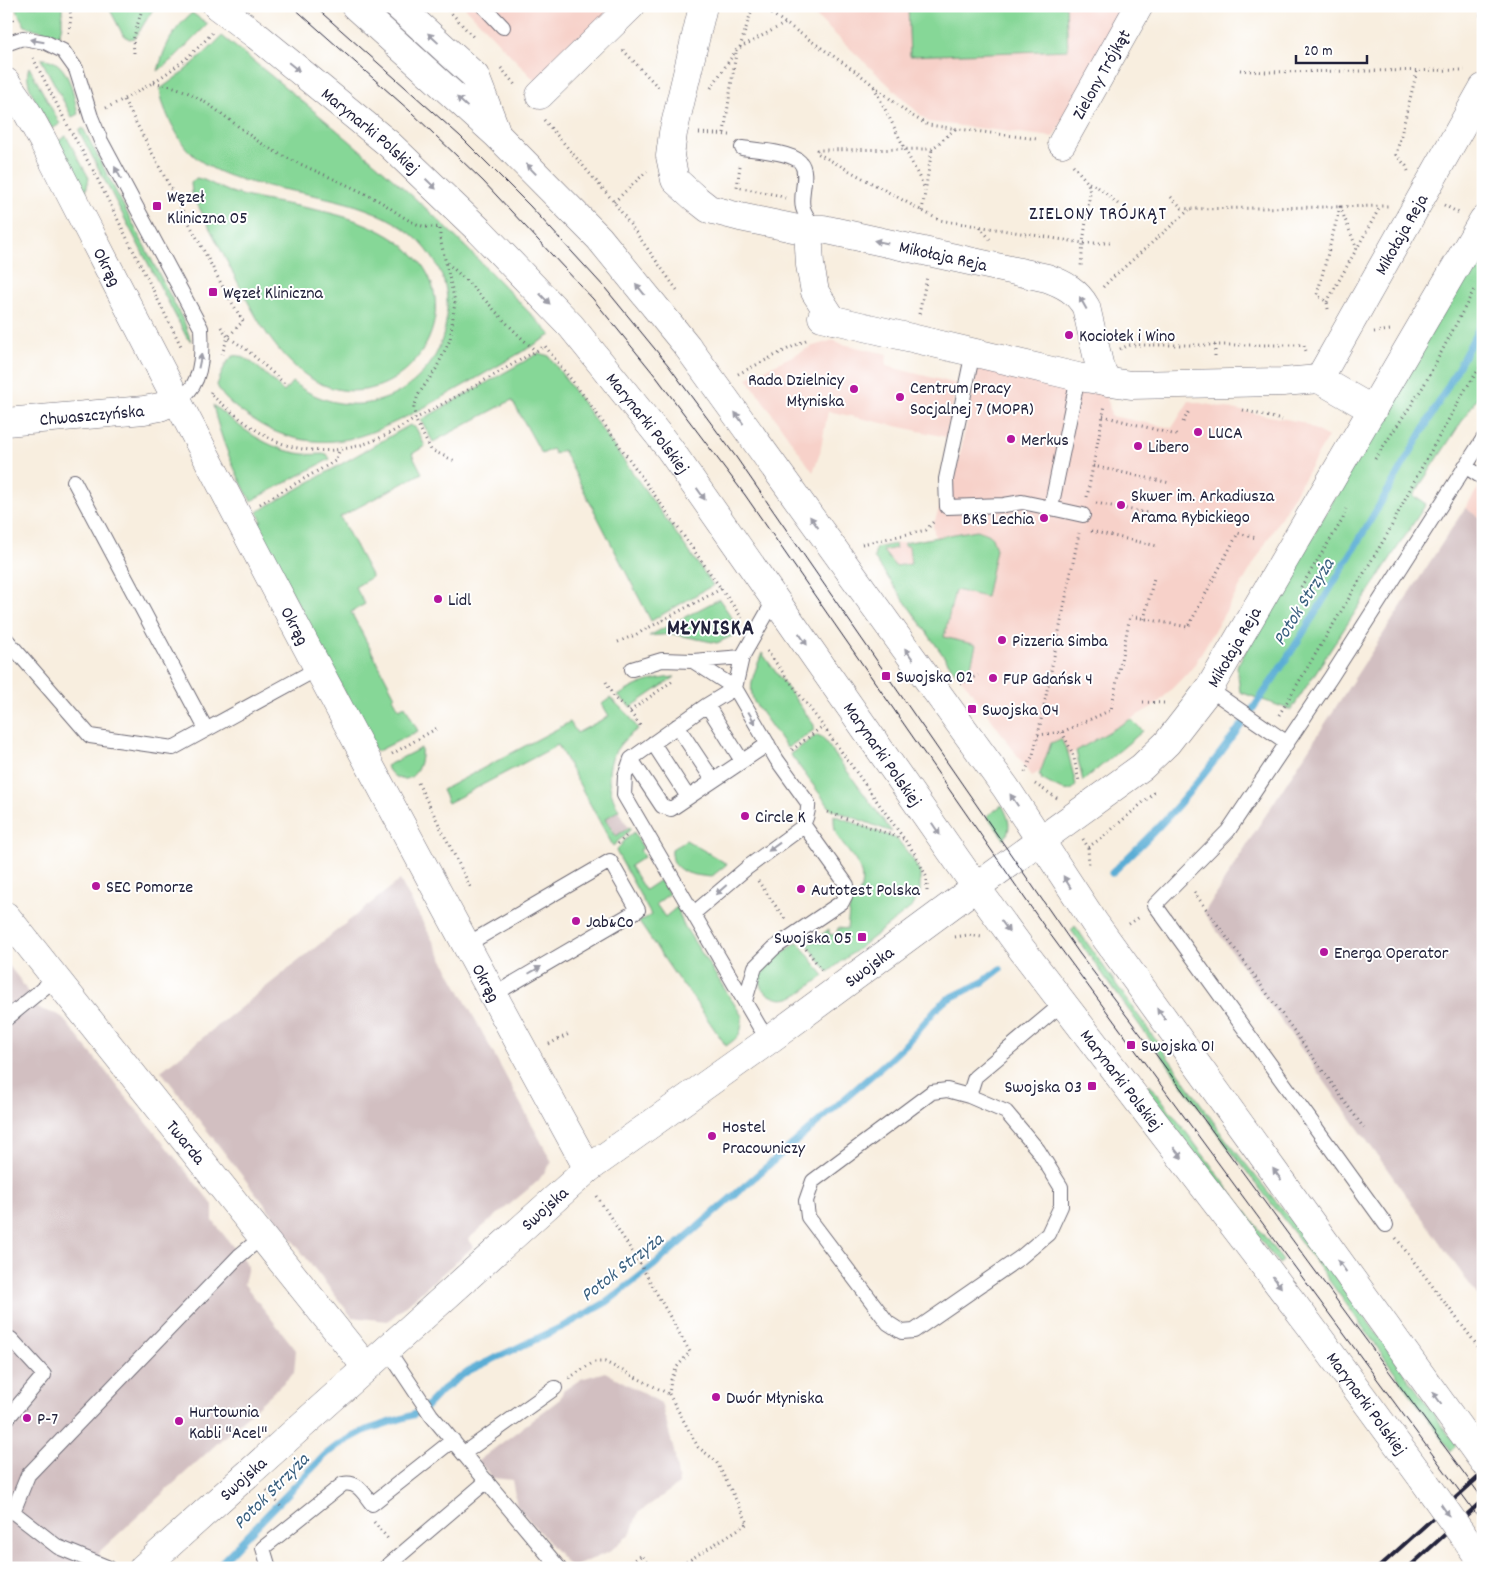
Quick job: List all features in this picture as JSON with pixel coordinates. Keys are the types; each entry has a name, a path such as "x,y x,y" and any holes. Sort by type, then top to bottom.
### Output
{"street":[{"path":"355,6 498,134 598,238 687,346 1006,788 1042,840 1094,922 1483,1462"},
{"path":"398,6 475,76 498,134"},
{"path":"540,95 631,6"},
{"path":"670,156 703,6"},
{"name":"Zielony Trójkąt","path":"1061,146 1139,6"},
{"name":"Marynarki Polskiej","path":"218,16 257,36 389,144 480,231 571,326 669,448 976,887 1309,1324 1483,1563"},
{"name":"Mikołaja Reja","path":"1323,372 1478,78"},
{"name":"Okrąg","path":"6,82 27,112 317,669 588,1169"},
{"name":"Mikołaja Reja","path":"670,156 675,180 709,209 740,218 807,229 823,229 1048,278 1060,283 1080,299"},
{"name":"Mikołaja Reja","path":"976,887 1142,767 1167,743 1209,689 1483,220"},
{"path":"807,229 810,265 815,292 827,319 1078,377 1131,385 1283,382 1323,372 1373,410"},
{"path":"1080,299 1100,368 1108,382"},
{"name":"Chwaszczyńska","path":"6,422 144,410 160,407 176,400"},
{"name":"Swojska","path":"143,1568 588,1169 769,1040 976,887"},
{"name":"Twarda","path":"6,916 366,1367"}],"lane":[{"path":"483,6 503,27"},
{"path":"6,44 23,38 45,42 63,51 76,70 101,141 201,328 203,350 197,375 189,392 176,400"},
{"path":"742,148 785,155 799,161 804,169 802,193 807,229"},
{"path":"973,352 946,479 947,507 1004,506 1022,502 1051,508 1085,508"},
{"path":"1051,508 1078,377"},
{"path":"1386,1225 1154,905 1228,831 1286,742 1331,678 1483,439"},
{"path":"1465,466 1483,478"},
{"path":"74,481 206,729"},
{"path":"769,1040 624,795 625,776 631,759 707,705 735,688 742,657 775,599"},
{"path":"6,639 90,736 173,748 317,669"},
{"path":"632,669 662,660 693,661 742,657"},
{"path":"693,661 735,688 777,760 808,803 809,809 801,828 748,867 694,913"},
{"path":"1209,689 1286,742"},
{"path":"707,705 742,761"},
{"path":"677,726 713,780"},
{"path":"653,743 688,797"},
{"path":"631,759 662,806 670,808 768,744"},
{"path":"745,1001 755,967 774,948 842,902 846,894 847,885 803,824"},
{"path":"466,945 610,860 638,910 493,995"},
{"path":"6,1019 56,978"},
{"path":"969,1096 975,1077 1063,1003"},
{"path":"947,1090 969,1096 1006,1112 1038,1150 1061,1187 1061,1206 1048,1234 1021,1257 914,1331 902,1332 888,1323 808,1217 806,1200 813,1181 932,1092 947,1090"},
{"path":"109,1568 58,1547 12,1512 28,1475 239,1256 262,1238"},
{"path":"6,1343 11,1338 44,1375 6,1420"},
{"path":"387,1350 431,1415 559,1568"},
{"path":"464,1453 555,1388"},
{"path":"269,1568 263,1548 290,1518 343,1484 350,1482 356,1485 372,1504 453,1440"},
{"path":"385,1568 487,1481"}],"path":[{"path":"6,6 69,128 91,166 185,355 219,365 228,337 243,321 124,100"},
{"path":"63,51 70,25 69,6"},
{"path":"134,53 133,40 143,6"},
{"path":"724,133 737,50 753,6"},
{"path":"765,6 772,14 873,84 909,114 928,125 1050,141 1061,146 1088,183 1090,192 1080,279 1080,299"},
{"path":"1482,6 1479,15 1483,15"},
{"path":"104,110 154,83 177,66 207,39 218,16"},
{"path":"739,48 786,24"},
{"path":"605,32 679,109"},
{"path":"1240,70 1263,72 1417,70 1478,78"},
{"path":"1408,173 1406,166 1396,155 1417,70"},
{"path":"154,83 174,87 193,95 271,149 378,201 407,219 422,226 440,228 440,238 455,302 450,340 436,369 418,395 414,408 415,419 431,450 455,461"},
{"path":"873,84 925,189"},
{"path":"955,129 932,149 817,150 817,153 939,220 1084,243 1110,243"},
{"path":"742,148 737,187 785,198 807,229"},
{"path":"922,211 932,149"},
{"path":"614,202 654,164 670,156"},
{"path":"1088,183 1098,187 1118,204"},
{"path":"1171,197 1182,208 1190,209 1396,206"},
{"path":"1340,207 1357,249"},
{"path":"1327,302 1317,295 1340,207"},
{"path":"1328,310 1327,302 1380,207"},
{"path":"1080,299 1111,278 1190,209"},
{"path":"446,262 464,277 519,337 536,351"},
{"path":"1373,461 1379,455 1423,387 1479,281"},
{"path":"737,374 808,339 827,319"},
{"path":"219,324 228,337 250,352 284,383"},
{"path":"1098,356 1107,355 1129,345 1304,345 1309,360 1323,372"},
{"path":"212,386 210,394 274,441 292,447 327,451 367,443 415,419 545,346 754,635 824,726 915,854 927,878 927,897"},
{"path":"1265,728 1388,533 1413,483 1465,390 1483,363"},
{"path":"1024,776 1033,755 1038,735 1085,508 1108,382"},
{"path":"1103,416 1180,436"},
{"path":"252,509 335,462 340,449"},
{"path":"1093,466 1170,483"},
{"path":"856,545 926,530 947,507"},
{"path":"1085,508 1163,516"},
{"path":"1080,529 1157,546"},
{"path":"1038,735 1062,732 1111,710 1130,616 1188,627 1238,533 1256,538"},
{"path":"1144,619 1154,578"},
{"path":"618,642 635,635 721,589"},
{"path":"630,711 681,674 693,661"},
{"path":"957,685 978,675"},
{"path":"606,682 614,698 630,711 653,743"},
{"path":"1143,702 1154,703 1172,700"},
{"path":"777,760 824,726"},
{"path":"370,767 439,727"},
{"path":"1062,732 1070,742 1079,782"},
{"path":"418,783 471,888"},
{"path":"809,809 832,813 904,840"},
{"path":"610,860 613,851 623,838 641,824"},
{"path":"1183,877 1366,1131"},
{"path":"1129,924 1147,911"},
{"path":"596,1195 640,1264 690,1352 677,1367 671,1380 669,1394"},
{"path":"1386,1225 1482,1352"},
{"path":"555,1388 594,1362 605,1362 669,1394 698,1447 716,1461 748,1523 677,1568"},
{"path":"272,1497 290,1518"},
{"path":"371,1519 401,1554"},
{"path":"623,1568 642,1555 650,1568"}],"shaded area":[{"path":"464,6 616,6 538,84"},
{"path":"805,6 1132,6 1053,137 928,122"},
{"path":"834,340 842,344 887,354 886,366 957,384 946,437 828,411 820,453 813,472 747,378 813,346"},
{"path":"979,363 1103,390 1109,404 1111,416 1172,428 1189,401 1301,422 1328,437 1193,667 1157,704 1032,776 874,558 876,548 881,546 935,537 933,525 947,489 954,483"},
{"path":"1483,481 1483,520 1465,508"},
{"path":"1465,508 1483,520 1483,1303 1204,913"},
{"path":"618,811 629,828 617,837 605,819"},
{"path":"400,880 552,1162 538,1181 468,1239 473,1247 388,1321 352,1317 161,1071"},
{"path":"6,962 21,981 37,1008 59,1015 65,1021 213,1205 213,1221 248,1266 244,1284 296,1350 294,1373 100,1551 96,1568 6,1568"},
{"path":"605,1372 661,1403 674,1451 679,1484 638,1513 631,1533 609,1552 571,1568 517,1506 512,1480 493,1478 478,1461 560,1399 563,1391 581,1379"}],"green space":[{"path":"14,6 62,6 62,25 59,36 25,26"},
{"path":"108,6 155,6 135,38 129,39 122,33"},
{"path":"908,6 1066,6 1068,50 910,56"},
{"path":"192,13 208,24 158,71 163,54 174,32"},
{"path":"222,36 406,190 551,335 408,416 370,433 347,439 333,441 306,440 279,433 255,421 228,401 217,385 227,363 232,357 237,356 251,362 284,392 292,382 309,393 345,404 362,404 380,400 397,393 412,383 427,368 437,353 445,327 447,300 442,275 429,253 418,240 402,227 385,217 347,203 236,178 208,166 186,148 168,116 160,89 177,77"},
{"path":"41,59 50,60 58,64 64,71 78,114 72,117"},
{"path":"29,67 60,124 52,129 39,107 28,82"},
{"path":"83,128 185,324 191,341 187,338 79,131"},
{"path":"66,136 89,178 85,195 58,141"},
{"path":"196,178 241,195 346,217 381,231 397,241 424,268 435,299 432,330 418,357 395,378 366,390 333,388 299,370 269,337 247,299 192,193 191,183"},
{"path":"1483,242 1483,389 1413,496 1426,504 1291,710 1240,692 1237,666"},
{"path":"539,353 549,356 713,585 651,621 563,450 555,454 552,449 542,454 512,400 433,442 421,420"},
{"path":"213,405 266,443 291,452 327,454 330,459 251,501 228,454"},
{"path":"410,425 416,428 425,446 412,454 422,473 340,517 372,577 355,587 365,604 351,612 395,696 393,698 399,709 405,706 418,731 376,752 256,524 262,521 257,512"},
{"path":"977,530 992,537 996,549 986,597 955,590 944,637 976,645 970,670 965,673 959,673 955,672 874,558 876,548 895,544 896,548 883,551 895,566 911,564 909,546 904,546 904,543"},
{"path":"719,599 737,625 732,636 717,643 673,634 649,636"},
{"path":"762,653 814,725 814,730 787,748 754,702 752,695 753,677"},
{"path":"675,677 631,707 618,696 645,682"},
{"path":"610,698 628,714 638,729 619,746 610,765 610,787 619,810 605,819 616,836 630,827 631,829 613,846 558,745 448,803 442,790 570,722 577,733 609,716 602,704"},
{"path":"1131,719 1143,731 1083,781 1076,751"},
{"path":"817,735 822,737 892,832 831,809 790,754"},
{"path":"1061,739 1068,753 1076,785 1073,789 1069,790 1055,787 1039,776 1051,743"},
{"path":"421,748 418,767 411,777 401,779 393,775 386,766"},
{"path":"1002,805 1008,818 1009,826 1004,839 987,816"},
{"path":"834,815 897,839 912,858 920,873 920,891 913,906 828,972 808,945 829,929 829,934 836,935 838,928 847,929 850,903 859,894 862,879 858,865 837,835"},
{"path":"634,832 643,848 640,850 644,857 630,866 645,890 660,880 669,894 656,904 665,917 677,907 683,924 742,1016 739,1034 726,1046 639,922 651,915 616,851"},
{"path":"686,840 727,864 711,877 690,874 678,868 672,857 672,849"},
{"path":"1075,926 1225,1138 1334,1274 1456,1445 1451,1451 1347,1305 1220,1137 1071,930"},
{"path":"798,942 824,976 793,997 786,999 770,995 761,988 760,976 764,972 761,968"},
{"path":"1150,1084 1283,1261 1279,1264 1145,1088"}],"waterway":[{"name":"Potok Strzyża","path":"1112,873 1177,807 1236,732 1284,664 1428,422 1483,320"},
{"name":"Potok Strzyża","path":"216,1568 325,1455 338,1445 366,1430 413,1415 424,1409 441,1391 468,1371 566,1325 607,1302 653,1266 888,1061 946,1000 983,982 1000,969"}],"tram line":[{"path":"292,6 410,111 483,181 593,299 657,378 745,495 1044,926 1483,1523"},
{"path":"314,6 460,136 530,206 605,288 668,365 736,457 1079,953 1483,1499"}],"railway":[{"path":"1378,1568 1483,1473"},
{"path":"1408,1568 1483,1500"}],"place":[{"name":"Węzeł Kliniczna 05","path":"157,206"},
{"name":"Węzeł Kliniczna","path":"213,292"},
{"name":"Kociołek i Wino","path":"1069,335"},
{"name":"Rada Dzielnicy Młyniska","path":"854,389"},
{"name":"Centrum Pracy Socjalnej 7 (MOPR)","path":"900,397"},
{"name":"LUCA","path":"1198,432"},
{"name":"Merkus","path":"1011,439"},
{"name":"Libero","path":"1138,446"},
{"name":"Skwer im. Arkadiusza Arama Rybickiego","path":"1121,505"},
{"name":"BKS Lechia","path":"1044,518"},
{"name":"Lidl","path":"438,599"},
{"name":"Pizzeria Simba","path":"1002,640"},
{"name":"Swojska 02","path":"886,676"},
{"name":"FUP Gdańsk 4","path":"993,678"},
{"name":"Swojska 04","path":"972,709"},
{"name":"Circle K","path":"745,816"},
{"name":"SEC Pomorze","path":"96,886"},
{"name":"Autotest Polska","path":"801,889"},
{"name":"Jab&Co","path":"576,921"},
{"name":"Swojska 05","path":"862,937"},
{"name":"Energa Operator","path":"1324,952"},
{"name":"Swojska 01","path":"1131,1045"},
{"name":"Swojska 03","path":"1092,1086"},
{"name":"Hostel Pracowniczy","path":"712,1136"},
{"name":"Dwór Młyniska","path":"716,1397"},
{"name":"P-7","path":"27,1418"},
{"name":"Hurtownia Kabli \"Acel\"","path":"179,1421"}],"district":[{"name":"ZIELONY TRÓJKĄT","path":"1098,212"},
{"name":"MŁYNISKA","path":"711,626"}]}
